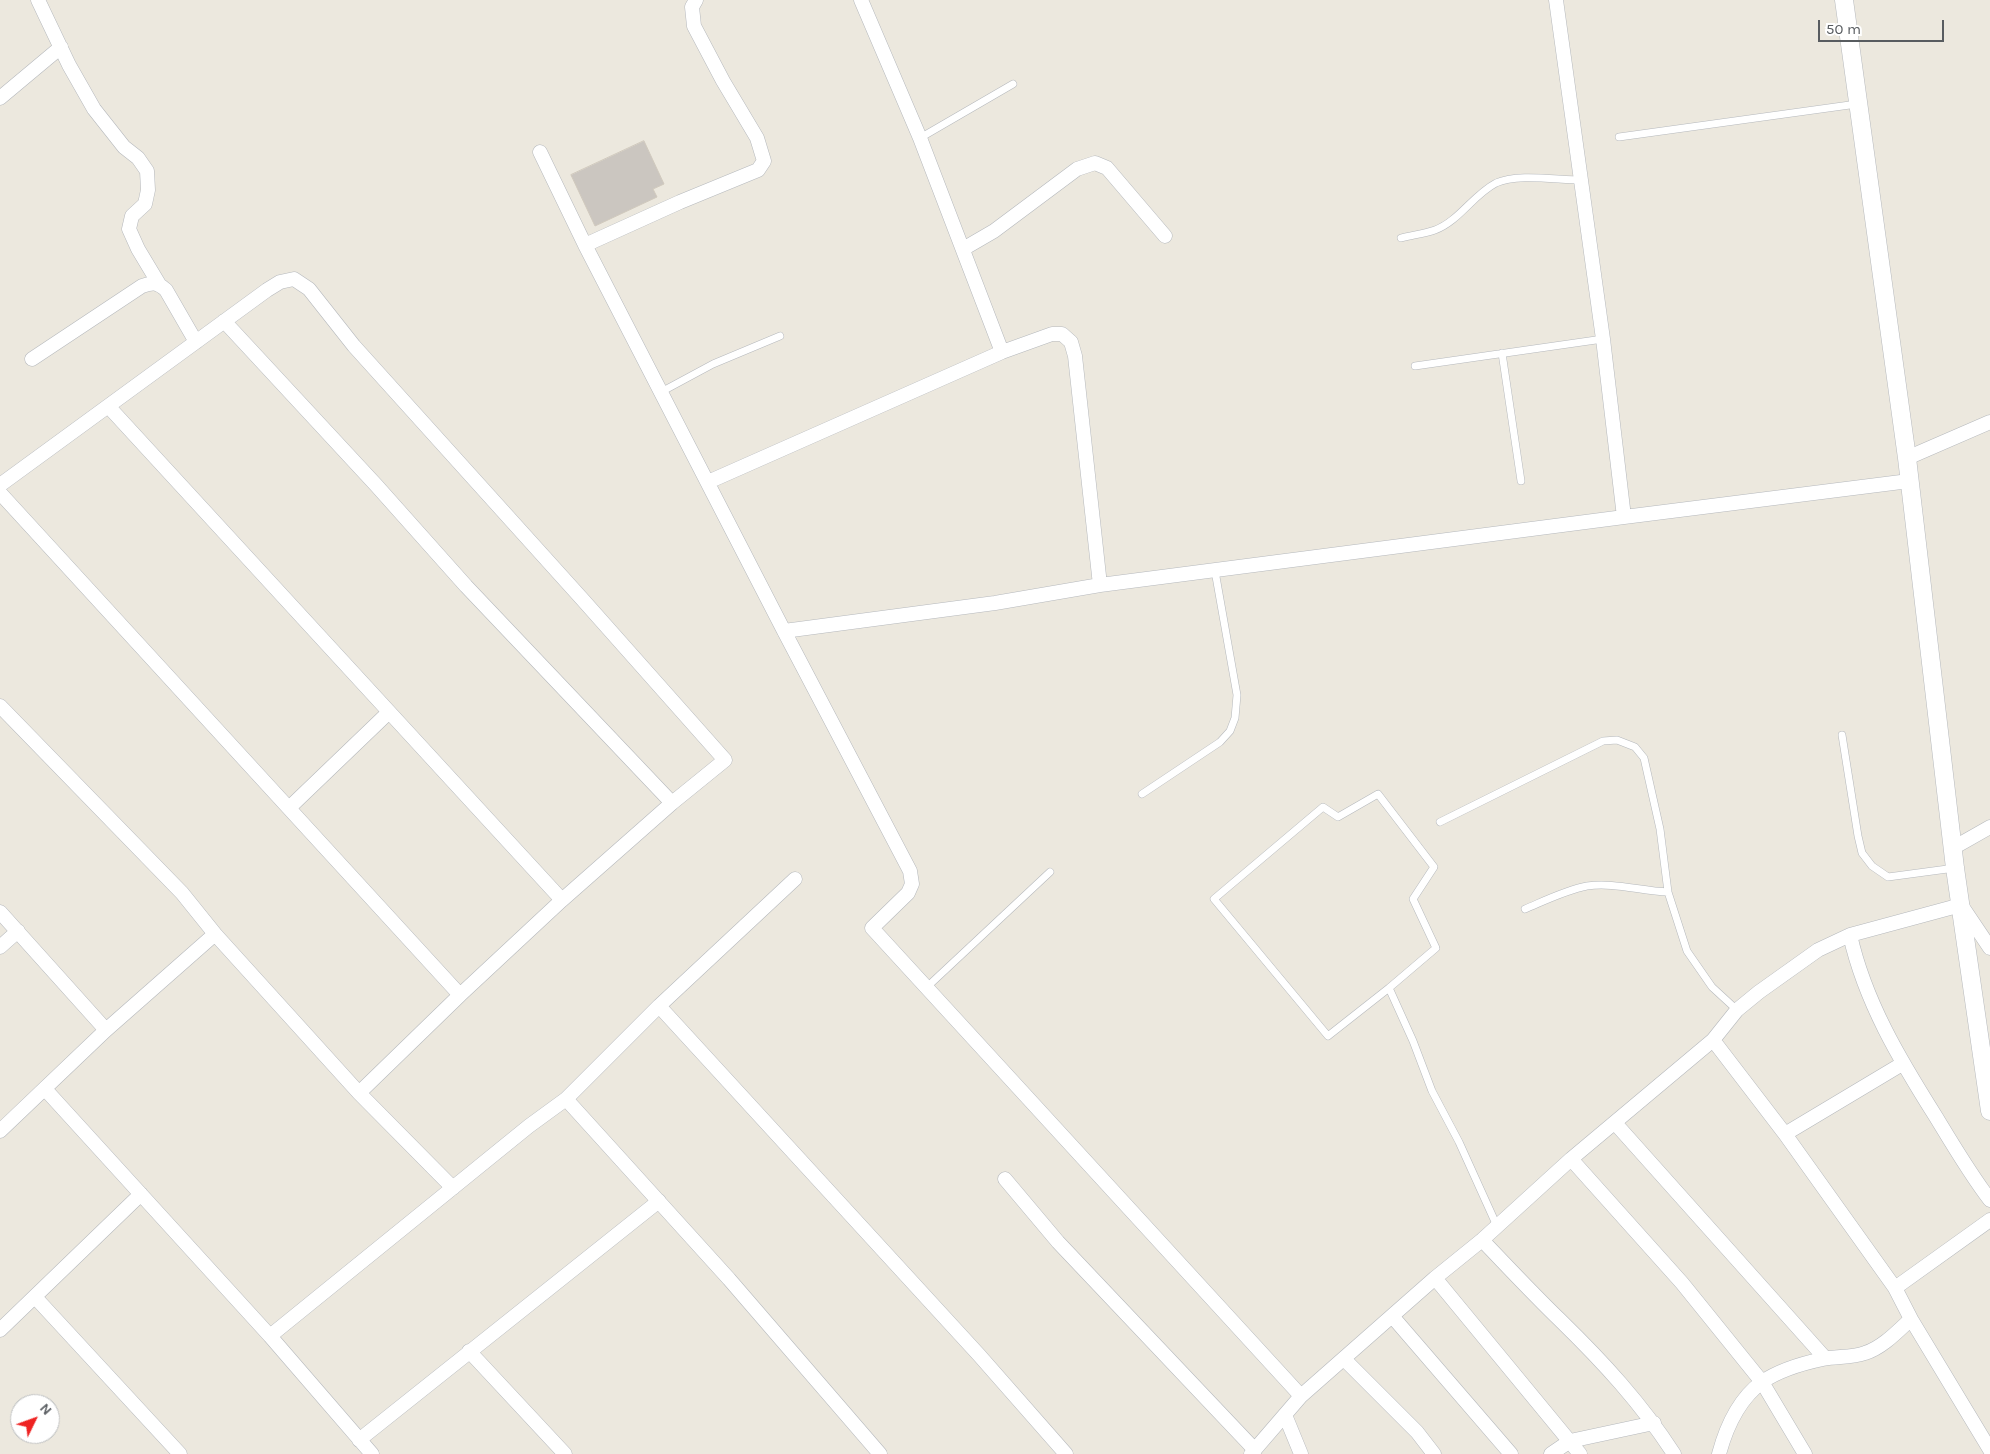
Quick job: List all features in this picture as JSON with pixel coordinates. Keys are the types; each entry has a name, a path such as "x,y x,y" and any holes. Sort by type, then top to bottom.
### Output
{"street":[{"path":"38,0 94,109 124,147 138,158 147,171 148,190 145,204 132,216 129,229 138,250 159,284 166,290 196,342"},
{"path":"584,245 758,170 764,161 757,138 694,26 692,7 696,0"},
{"path":"861,0 920,138 1002,352"},
{"path":"1556,0 1624,517"},
{"path":"1844,0 1907,458 1955,868 1990,1111"},
{"path":"0,98 61,47"},
{"path":"540,152 584,245 910,871 912,884 908,893 872,928 1302,1396"},
{"path":"963,249 994,231 1077,169 1095,163 1107,168 1165,236"},
{"path":"0,486 280,282 294,279 308,289 354,346 725,760 672,803 562,900 359,1093"},
{"path":"32,359 142,286 152,283 159,284"},
{"path":"224,322 376,485 466,586 672,803"},
{"path":"708,482 1002,352 1052,334 1062,334 1071,342 1075,356 1100,585"},
{"path":"108,406 562,900"},
{"path":"1907,458 1990,422"},
{"path":"784,631 995,602 1100,585 1909,481"},
{"path":"0,493 460,995"},
{"path":"0,706 182,893 215,934 359,1093 453,1188"},
{"path":"289,808 389,712"},
{"path":"1953,848 1990,827"},
{"path":"270,1336 529,1126 566,1099 659,1006 795,879"},
{"path":"1005,1179 1058,1242 1253,1452 1302,1396 1344,1358 1435,1278 1482,1240 1571,1159 1713,1040 1737,1010 1791,968 1818,950 1850,935 1961,905"},
{"path":"1961,905 1990,948"},
{"path":"0,912 106,1030"},
{"path":"0,947 18,931"},
{"path":"0,1131 106,1030 215,934"},
{"path":"1850,935 1856,962 1872,1002 1902,1064 1966,1166 1990,1200"},
{"path":"659,1006 979,1355 1066,1454"},
{"path":"1713,1040 1785,1134 1895,1288 1911,1319 1990,1450"},
{"path":"1785,1134 1902,1064"},
{"path":"45,1089 270,1336 365,1449 469,1351 597,1252 659,1201"},
{"path":"566,1099 659,1201 880,1454"},
{"path":"1615,1123 1825,1358"},
{"path":"1571,1159 1682,1283 1762,1382 1806,1454"},
{"path":"0,1330 141,1194"},
{"path":"1895,1288 1990,1220"},
{"path":"1482,1240 1595,1353 1654,1423 1674,1454"},
{"path":"1435,1278 1580,1454"},
{"path":"35,1297 180,1454"},
{"path":"1392,1316 1511,1454"},
{"path":"1719,1454 1726,1430 1747,1397 1762,1382 1799,1365 1825,1358 1852,1357 1867,1353 1887,1340 1911,1319"},
{"path":"469,1351 565,1454"},
{"path":"1344,1358 1417,1432 1434,1454"},
{"path":"1285,1415 1301,1454"},
{"path":"1551,1454 1570,1441 1654,1423"}],"lane":[{"path":"920,138 1013,84"},
{"path":"1619,137 1859,104"},
{"path":"1400,238 1435,230 1456,216 1479,195 1497,183 1516,178 1581,180"},
{"path":"661,392 713,364 780,336"},
{"path":"1415,366 1602,339"},
{"path":"1502,353 1521,481"},
{"path":"1142,794 1220,742 1230,731 1235,718 1237,695 1215,571"},
{"path":"1842,735 1858,836 1862,853 1872,866 1888,876 1955,868"},
{"path":"1440,822 1603,740 1618,740 1635,747 1644,758 1660,829 1668,892 1687,951 1712,987 1737,1010"},
{"path":"1378,794 1434,867 1413,899 1436,948 1389,988 1328,1036 1214,899 1323,807 1338,817 1378,794"},
{"path":"927,987 1050,872"},
{"path":"1524,909 1586,886 1610,885 1645,891 1668,892"},
{"path":"1389,988 1413,1041 1432,1091 1459,1142 1497,1226"}],"building":[{"path":"644,141 664,184 653,189 657,197 595,226 571,175"}]}
